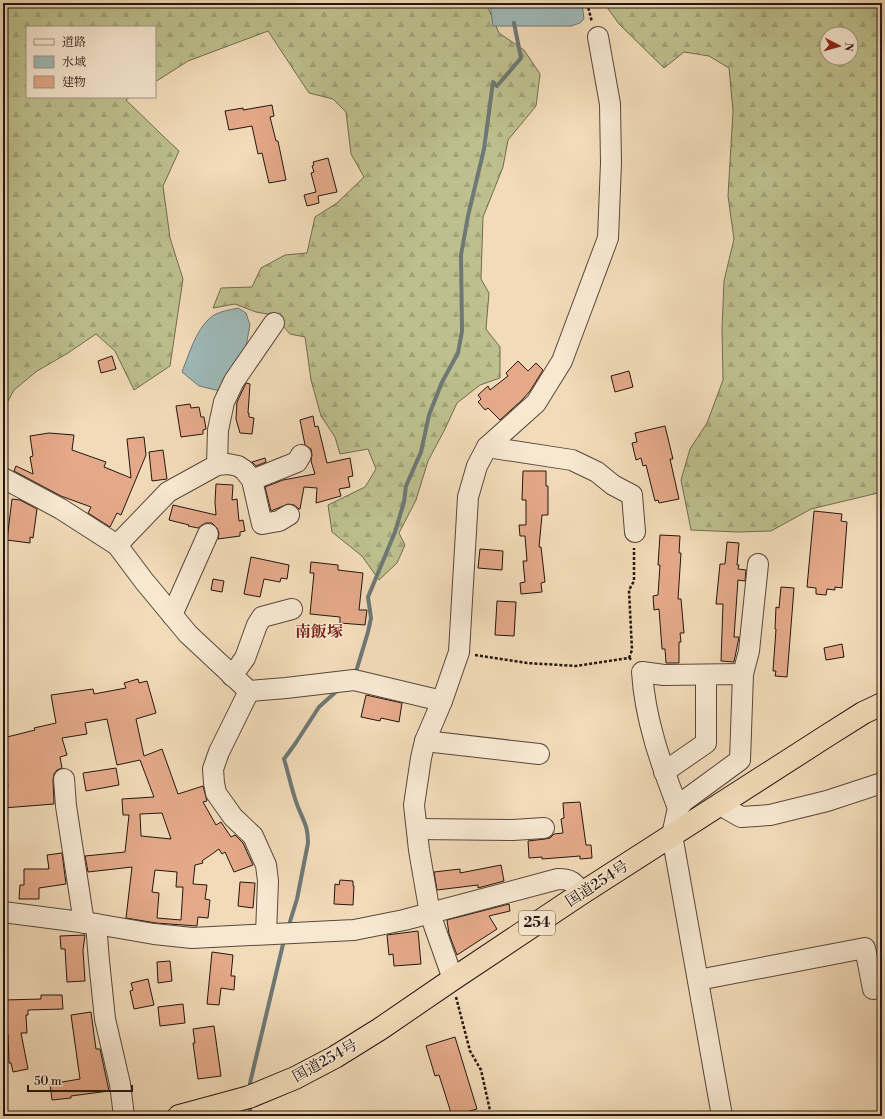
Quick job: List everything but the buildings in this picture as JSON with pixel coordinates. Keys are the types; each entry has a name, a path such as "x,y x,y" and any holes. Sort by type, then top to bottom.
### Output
{"highway":[{"name":"国道254号","path":"179,1116 250,1097 295,1078 335,1057 380,1029 582,893 831,733 863,713 882,704"}],"street":[{"path":"453,979 430,914 419,850 414,805 421,758 425,741 442,701 459,652 468,497 477,466 487,446 536,403 562,361 608,238 611,163 610,104 598,37"},
{"path":"217,466 218,430 224,402 234,381 274,323"},
{"path":"487,446 572,460 597,472 613,485 632,494 635,532"},
{"path":"252,480 297,462 301,455"},
{"path":"117,545 168,492 217,466 228,464 238,466 244,470 252,480 262,524 279,521 289,515"},
{"path":"3,478 61,509 117,545 144,581 188,634 249,691 354,680 442,701"},
{"path":"172,615 208,534"},
{"path":"722,1116 672,835 678,808 684,801 740,760 743,674 749,651 758,564"},
{"path":"232,676 245,658 257,625 262,617 292,609"},
{"path":"678,808 653,739 643,690 642,672 664,675 743,674"},
{"path":"664,772 706,743 706,675"},
{"path":"249,691 219,752 213,769 216,793 233,817 253,836 266,865 268,881 266,934"},
{"path":"425,741 539,754"},
{"path":"64,779 66,806 99,961 105,1019 120,1084 124,1116"},
{"path":"720,805 741,817 770,815 827,801 882,783"},
{"path":"417,829 513,830 544,828"},
{"path":"3,912 154,934 192,938 354,930 430,914 558,879 565,879 574,883 582,893"},
{"path":"698,980 865,948 873,989 882,987"}],"path":[{"path":"629,658 632,650 629,590 634,582 635,532"},
{"path":"459,652 527,663 576,666 629,658 635,661 642,672"},
{"path":"453,979 463,1030 470,1051 481,1070 491,1115 488,1116"}],"green space":[{"path":"3,3 486,3 499,33 524,50 540,74 536,106 508,140 503,167 483,217 481,279 489,293 486,329 500,347 500,378 480,385 457,403 428,461 416,500 399,533 405,545 397,563 379,580 362,556 332,532 328,505 365,487 376,469 368,449 340,454 335,437 321,416 311,380 305,337 290,334 273,315 256,312 235,304 213,308 221,288 252,287 261,268 285,255 307,253 315,217 337,203 364,177 351,154 346,112 333,99 309,93 268,31 188,61 156,81 156,26 26,26 26,98 129,98 126,100 179,151 163,186 170,238 183,279 170,366 134,390 115,351 96,334 68,353 37,371 14,390 3,410"},
{"path":"604,3 882,3 882,492 811,509 771,531 738,532 691,530 681,480 690,449 707,423 723,380 722,329 724,281 734,239 728,196 733,111 729,68 709,56 684,52 664,68 619,24"}],"water":[{"path":"490,3 582,3 584,19 580,23 571,26 493,26"},
{"path":"238,308 246,313 250,325 246,346 220,391 199,386 182,372 198,333 214,315"}],"waterway":[{"path":"355,675 371,618 368,597 395,532 404,502 406,486 421,452 429,415 442,382 458,353 462,331 461,255 468,216 484,149 493,82 497,86 521,58 514,23"},
{"path":"288,928 297,899 308,837 284,759 319,707 339,689"},
{"path":"250,1089 250,1083 284,940"},
{"path":"250,1104 250,1116"}],"district":[{"name":"南飯塚","path":"319,632"}]}
